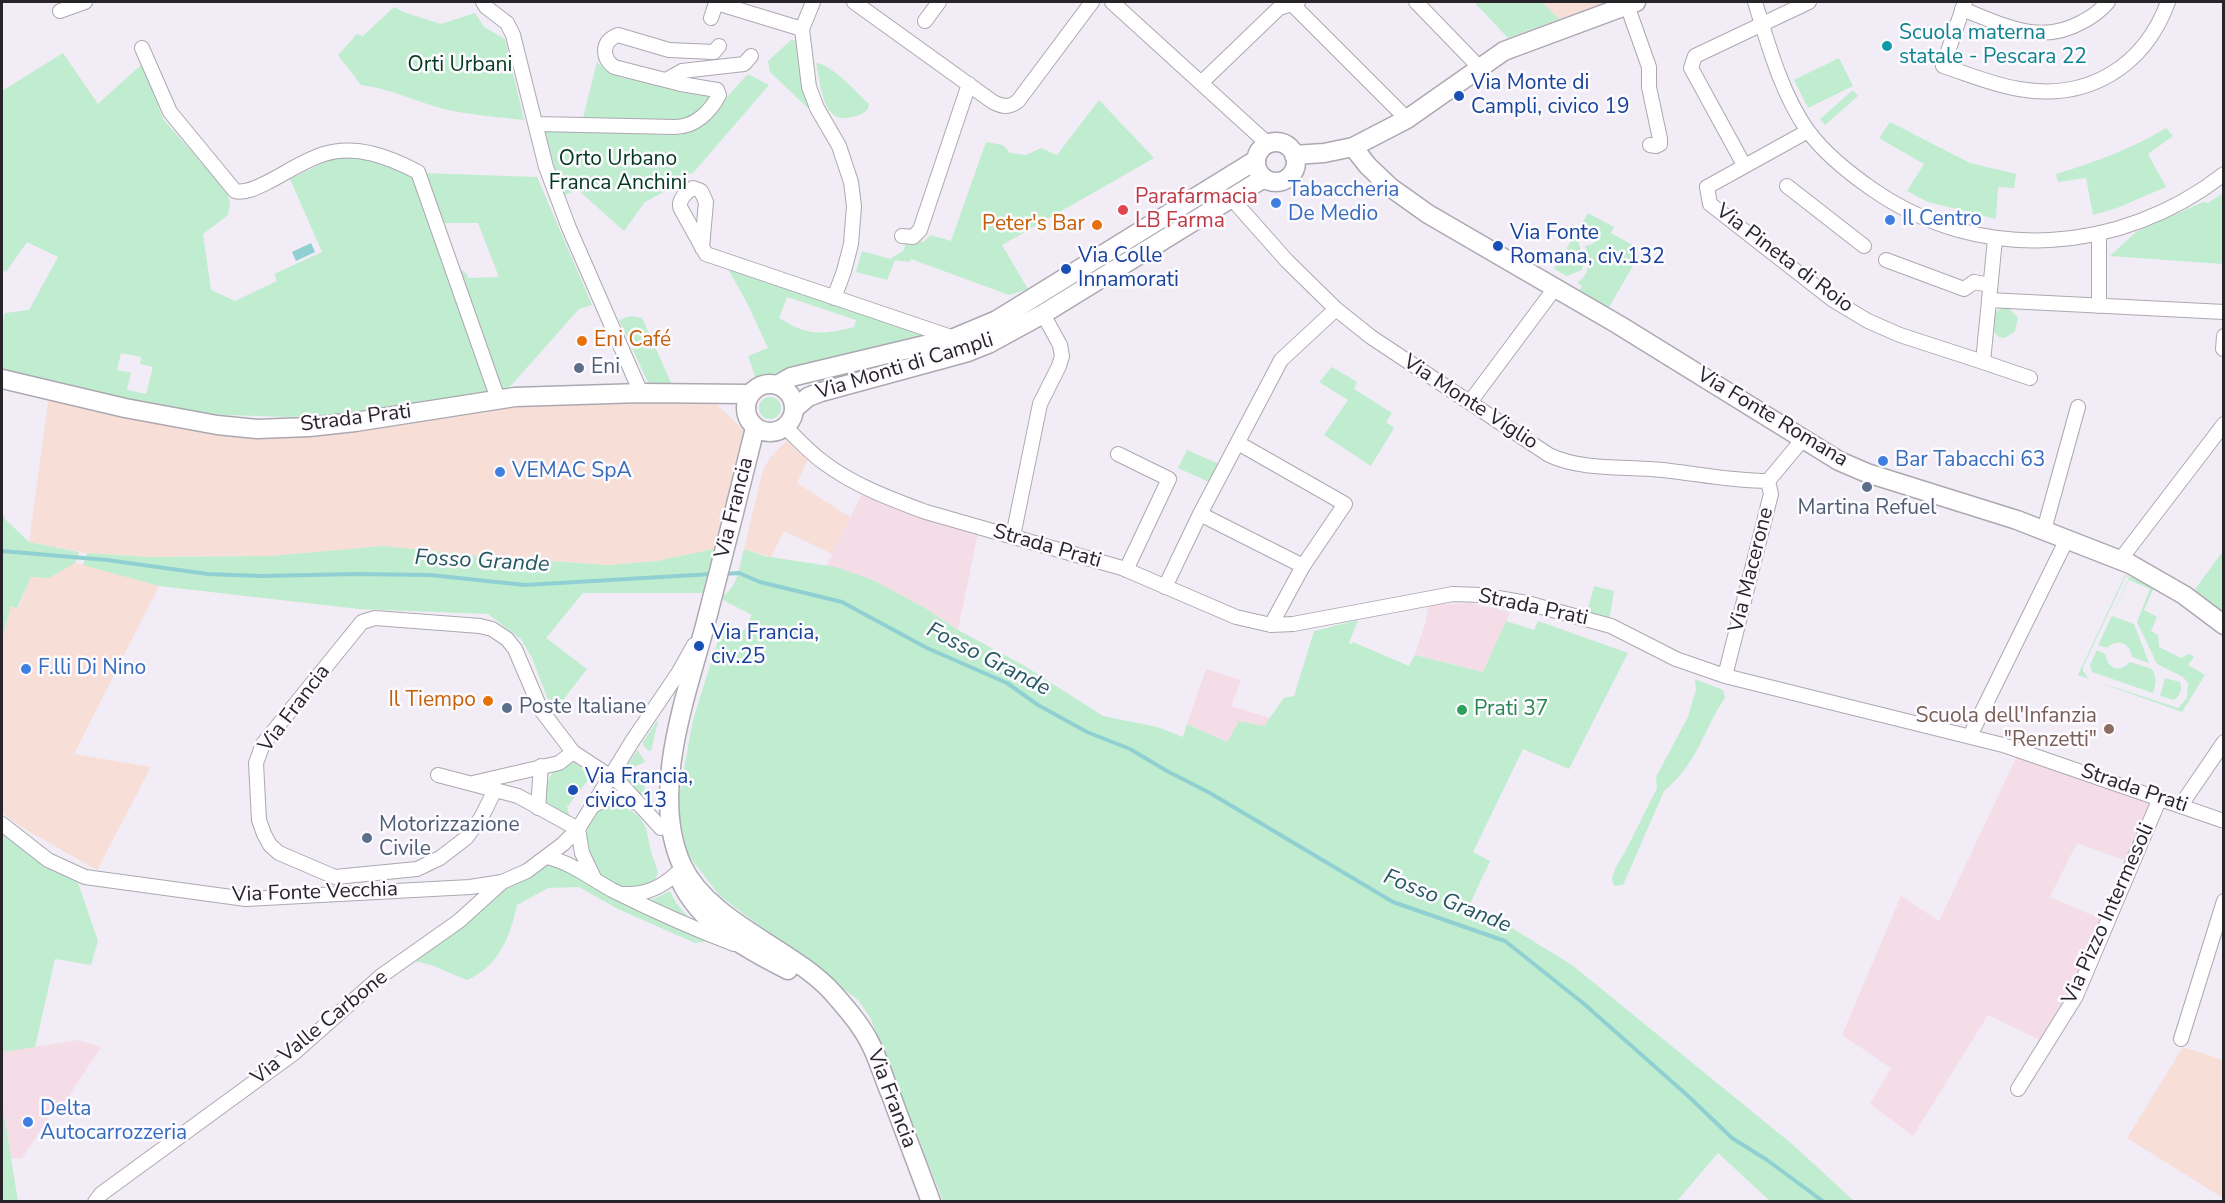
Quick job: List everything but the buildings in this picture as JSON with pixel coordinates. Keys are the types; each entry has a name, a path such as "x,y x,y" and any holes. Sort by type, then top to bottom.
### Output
{"street":[{"path":"60,11 85,2"},
{"path":"483,2 507,23 513,35 546,167 569,228 641,393"},
{"path":"813,2 802,29 809,87 817,108 838,146 850,182 854,206 849,253 834,298"},
{"path":"854,2 993,102 1006,107 1018,101 1092,2"},
{"path":"925,21 939,2"},
{"path":"1112,2 1268,144"},
{"path":"1201,83 1279,8 1293,2 1407,119"},
{"path":"1416,2 1480,68"},
{"path":"1755,2 1782,79 1808,131 1838,163 1885,198 1947,226 1995,239 2065,239 2099,233 2150,217 2207,186 2223,174"},
{"path":"1744,165 1691,68 1695,56 1809,2"},
{"path":"2108,2 2081,23 2054,34 2029,33 1963,5 1943,66 2016,89 2038,92 2062,92 2102,81 2131,59 2152,32 2168,2"},
{"path":"1294,155 1324,153 1353,147 1407,119 1504,51 1631,3 1649,67 1648,87 1660,139 1660,144 1656,146 1650,144"},
{"path":"711,18 715,6 720,4 802,29"},
{"path":"536,123 682,127 694,123 711,107 719,95 717,90 614,67 605,55 608,42 614,36 623,35 669,50 714,52 719,46"},
{"path":"142,48 170,112 235,191 240,192 262,185 316,157 340,152 357,151 378,155 399,162 417,172 498,399"},
{"path":"666,80 682,71 744,64 751,56"},
{"path":"902,236 913,237 920,230 969,84"},
{"name":"Via Pineta di Roio","path":"1808,131 1707,186 1710,204 1833,300 1868,321 2030,378"},
{"path":"1268,144 1284,144 1291,149 1294,155 1295,167 1286,179 1275,182 1264,178 1257,170 1256,160 1260,150 1268,144"},
{"name":"Via Fonte Romana","path":"1353,147 1368,166 1409,202 1659,349 1839,461 1867,473 1995,512 2120,560 2164,582 2192,600 2223,625"},
{"path":"751,422 745,409 750,394 762,385 777,385 791,377 954,338 998,320 1256,160"},
{"name":"Via Monti di Campli","path":"794,409 808,396 968,352 988,344 1043,314 1264,178"},
{"path":"1787,186 1864,246"},
{"name":"Via Monte Viglio","path":"1232,199 1287,261 1336,309 1371,338 1549,455 1570,464 1662,470 1740,481 1768,481"},
{"path":"2099,233 2099,306"},
{"path":"1983,362 1995,239"},
{"path":"702,248 706,254 954,338"},
{"path":"1886,260 1964,289 1974,282 1990,285"},
{"path":"1470,402 1555,288"},
{"path":"1989,300 2223,312"},
{"path":"1166,586 1200,514 1281,360 1336,309"},
{"path":"1013,536 1040,404 1062,356 1060,345 1043,314"},
{"path":"2223,336 2223,349"},
{"name":"Strada Prati","path":"2,380 125,408 217,425 257,429 355,422 529,396 641,393 750,394"},
{"path":"714,394 751,422 770,433 785,427 790,422 794,409 790,394 777,385"},
{"path":"2044,530 2078,407"},
{"name":"Via Francia","path":"751,422 706,622 695,658 676,700 658,797 661,828 668,853 680,870 708,899 832,992 856,1021 872,1046 931,1202"},
{"path":"2120,560 2223,424"},
{"name":"Strada Prati","path":"785,427 825,464 874,490 926,512 1126,570 1236,617 1271,625 1316,621 1398,603 1453,594 1481,595 1527,603 1611,626 1676,659 1725,676 2003,745 2223,821"},
{"name":"Via Macerone","path":"1725,676 1772,494 1768,481 1803,439"},
{"path":"1238,443 1345,504 1303,566 1271,625"},
{"path":"1118,454 1169,479 1126,570"},
{"path":"1200,514 1303,566"},
{"path":"1970,736 2067,539"},
{"name":"Via Francia","path":"495,790 481,818 466,838 440,858 417,869 335,877 279,853 270,845 259,820 256,763 263,744 362,622 375,618 480,626 492,629 507,639 515,649 541,710 573,752 610,776 675,842"},
{"name":"Via Francia","path":"547,857 578,829 679,672 706,622"},
{"path":"532,718 547,718"},
{"path":"2181,805 2223,742"},
{"path":"470,784 559,763 573,752"},
{"path":"538,807 542,766"},
{"name":"Via Francia","path":"664,768 680,870 690,898 699,910 750,950"},
{"path":"438,775 518,796 578,829 582,853 595,879"},
{"path":"591,807 601,801 615,798 624,798 641,806"},
{"name":"Via Pizzo Intermesoli","path":"2018,1089 2076,996 2160,798"},
{"name":"Via Fonte Vecchia","path":"2,824 48,860 85,877 246,899 470,887 502,882"},
{"name":"Via Francia","path":"547,857 566,862 622,894 697,930 750,950 803,978 840,1002"},
{"name":"Via Valle Carbone","path":"95,1202 101,1194 294,1053 381,976 459,921 502,882 547,857"},
{"path":"622,894 652,891 680,870"},
{"path":"2181,1039 2223,900"}],"shaded area":[{"path":"1542,2 1607,2 1559,19"},
{"path":"49,396 224,431 506,404 713,401 747,433 718,548 657,561 608,565 491,557 383,546 270,556 148,557 87,553 29,542"},
{"path":"790,437 809,457 797,483 850,517 832,554 784,531 771,557 744,549 763,470 770,458"},
{"path":"863,492 930,520 978,533 958,630 925,608 873,580 826,566"},
{"path":"73,562 159,586 74,754 151,767 97,870 23,828 2,813 2,639 11,606 18,608 31,577 49,578"},
{"path":"1469,603 1510,612 1484,672 1415,655 1426,621 1428,605"},
{"path":"1206,669 1241,680 1231,706 1270,718 1264,726 1228,742 1187,724"},
{"path":"2017,756 2152,800 2127,861 2077,843 2050,897 2103,920 2077,987 2044,1042 1988,1015 1913,1136 1870,1104 1891,1068 1842,1035 1901,896 1939,921"},
{"path":"78,1040 101,1047 66,1100 58,1104 22,1158 10,1159 2,1102 2,1052"},
{"path":"2183,1047 2223,1060 2223,1198 2127,1138"}],"green space":[{"path":"1474,2 1542,2 1559,19 1508,38"},
{"name":"Orti Urbani","path":"394,7 441,24 475,13 484,27 505,39 524,120 451,110 361,85 338,55 357,34 363,36"},
{"path":"791,40 801,41 812,112 770,72 768,61"},
{"path":"63,53 98,104 143,63 163,119 226,190 230,203 228,215 203,234 211,290 235,301 277,281 274,274 322,252 290,179 340,155 369,158 410,174 419,184 445,258 467,274 468,278 499,277 478,223 438,223 420,173 537,177 592,305 579,309 507,390 357,413 287,417 198,414 2,372 2,323 5,313 29,310 58,257 27,242 6,272 2,270 2,91","holes":["121,353 141,357 140,364 153,367 146,394 127,390 131,373 117,370"]},
{"path":"1839,58 1853,86 1808,108 1794,80"},
{"path":"597,62 608,72 622,78 714,93 710,102 685,122 583,118"},
{"path":"816,63 830,69 844,80 869,104 868,109 863,113 846,118 832,113 821,89"},
{"name":"Orto Urbano Franca Anchini","path":"748,74 769,85 693,173 679,177 671,188 645,202 624,231 578,190 562,196 545,131 681,135 708,116"},
{"path":"1853,90 1858,96 1825,125 1820,119"},
{"path":"1099,100 1154,158 1002,245 1028,289 1009,295 911,259 909,262 895,260 887,280 856,272 862,251 890,259 903,251 907,241 923,242 931,235 951,241 986,142 1003,145 1010,153 1026,155 1041,148 1057,155"},
{"path":"1890,122 1970,163 2016,174 2014,188 1998,187 1996,219 1928,202 1907,191 1924,164 1879,138"},
{"path":"2166,128 2173,136 2148,154 2166,187 2117,208 2093,215 2086,178 2058,182 2056,174 2113,154"},
{"path":"2223,193 2223,264 2110,256 2136,232 2203,202 2208,203"},
{"path":"1588,213 1614,227 1611,233 1638,248 1634,254 1638,257 1608,309 1579,292 1582,286 1577,283 1587,271 1588,256 1585,246 1593,244 1597,238 1593,229 1584,228 1578,234 1583,256 1582,270 1567,276 1554,269"},
{"path":"727,267 936,335 762,379 758,385 748,356 768,348","holes":["787,297 856,320 854,327 833,332 815,332 798,328 779,318"]},
{"path":"2003,307 2010,309 2018,318 2015,331 2005,338 1998,337 1993,329 1994,313"},
{"path":"630,316 642,318 673,387 650,387 619,320"},
{"path":"1332,367 1357,382 1354,389 1392,413 1386,422 1394,428 1371,466 1324,435 1348,400 1319,382"},
{"path":"770,397 778,400 781,408 778,416 770,419 762,416 759,408 762,400"},
{"path":"1187,450 1219,464 1209,482 1178,468"},
{"path":"2,512 5,519 29,542 79,552 75,563 49,578 31,577 17,608 11,606 2,639"},
{"path":"383,546 491,557 608,565 657,561 718,548 705,593 583,593 546,638 587,669 553,713 532,658 521,639 488,614 359,609 159,586 83,565 87,553 148,557 270,556"},
{"path":"744,549 764,556 836,567 873,580 1023,665 1103,716 1157,727 1183,737 1187,724 1227,742 1239,721 1264,726 1284,698 1294,696 1314,631 1358,620 1349,643 1353,642 1409,666 1415,655 1483,672 1506,621 1534,630 1538,621 1628,653 1569,769 1523,749 1473,852 1490,861 1468,908 1494,917 1572,965 1792,1144 1854,1201 1770,1201 1718,1153 1677,1201 943,1201 870,1017 858,1000 720,896 688,855 677,807 693,720 724,621 744,631 752,615 719,598 734,584"},
{"path":"2223,551 2223,617 2193,592"},
{"path":"2125,575 2154,587 2144,610 2157,617 2151,631 2158,635 2159,647 2181,658 2189,654 2194,657 2188,665 2205,675 2182,712 2092,680 2178,708 2187,698 2188,683 2183,677 2157,664 2137,622 2150,589 2129,580 2113,612 2129,578 2126,576 2083,667 2089,679 2078,675"},
{"path":"1594,586 1614,591 1609,621 1587,612"},
{"path":"2112,616 2134,624 2149,663 2132,657 2129,648 2122,643 2115,643 2107,648 2098,645"},
{"path":"2097,650 2105,654 2108,663 2116,668 2125,667 2130,662 2152,669 2156,681 2153,693 2092,672 2090,665"},
{"path":"2165,678 2180,682 2180,692 2174,700 2160,696"},
{"path":"1695,679 1723,690 1725,698 1685,769 1664,791 1623,885 1614,886 1612,879 1615,869 1657,788 1656,777 1688,717 1696,689"},
{"path":"657,721 651,751 649,751 643,742"},
{"path":"638,750 645,762 622,772"},
{"path":"575,763 596,779 594,782 588,780 567,807 570,817 544,801 546,786 551,775 560,767"},
{"path":"643,771 645,773 642,798 621,778"},
{"path":"620,803 639,816 646,828 658,872 653,886 620,888 607,881 596,870 589,857 586,843 587,830 593,818 604,808"},
{"path":"2,831 43,864 78,883 98,941 91,965 55,959 35,1047 2,1052"},
{"path":"547,857 709,941 695,943 618,909 579,887 548,888 517,905 507,939 495,959 478,974 467,980 431,965 411,960 505,886"},
{"path":"670,891 676,903 690,919 647,902"},
{"path":"2,1102 18,1201 2,1201"}],"water":[{"path":"311,243 315,252 296,261 292,252"}],"waterway":[{"name":"Fosso Grande","path":"2,551 107,560 208,574 430,575 525,585 712,574"},
{"name":"Fosso Grande","path":"723,574 739,573 760,582 842,602 927,648 1007,683 1038,705 1087,732 1130,749 1210,793 1393,902 1505,941 1583,1003 1732,1138 1767,1160 1824,1202"}],"place":[{"name":"Scuola materna statale - Pescara 22","path":"1887,46"},
{"name":"Via Monte di Campli, civico 19","path":"1459,96"},
{"name":"Tabaccheria De Medio","path":"1276,203"},
{"name":"Parafarmacia LB Farma","path":"1123,210"},
{"name":"Il Centro","path":"1890,220"},
{"name":"Peter's Bar","path":"1097,225"},
{"name":"Via Fonte Romana, civ.132","path":"1498,246"},
{"name":"Via Colle Innamorati","path":"1066,269"},
{"name":"Eni Café","path":"582,341"},
{"name":"Eni","path":"579,368"},
{"name":"Bar Tabacchi 63","path":"1883,461"},
{"name":"VEMAC SpA","path":"500,472"},
{"name":"Martina Refuel","path":"1867,487"},
{"name":"Via Francia, civ.25","path":"699,646"},
{"name":"F.lli Di Nino","path":"26,669"},
{"name":"Il Tiempo","path":"488,701"},
{"name":"Poste Italiane","path":"507,708"},
{"name":"Prati 37","path":"1462,710"},
{"name":"Scuola dell'Infanzia \"Renzetti\"","path":"2109,729"},
{"name":"Via Francia, civico 13","path":"573,790"},
{"name":"Motorizzazione Civile","path":"367,838"},
{"name":"Delta Autocarrozzeria","path":"28,1122"}]}
